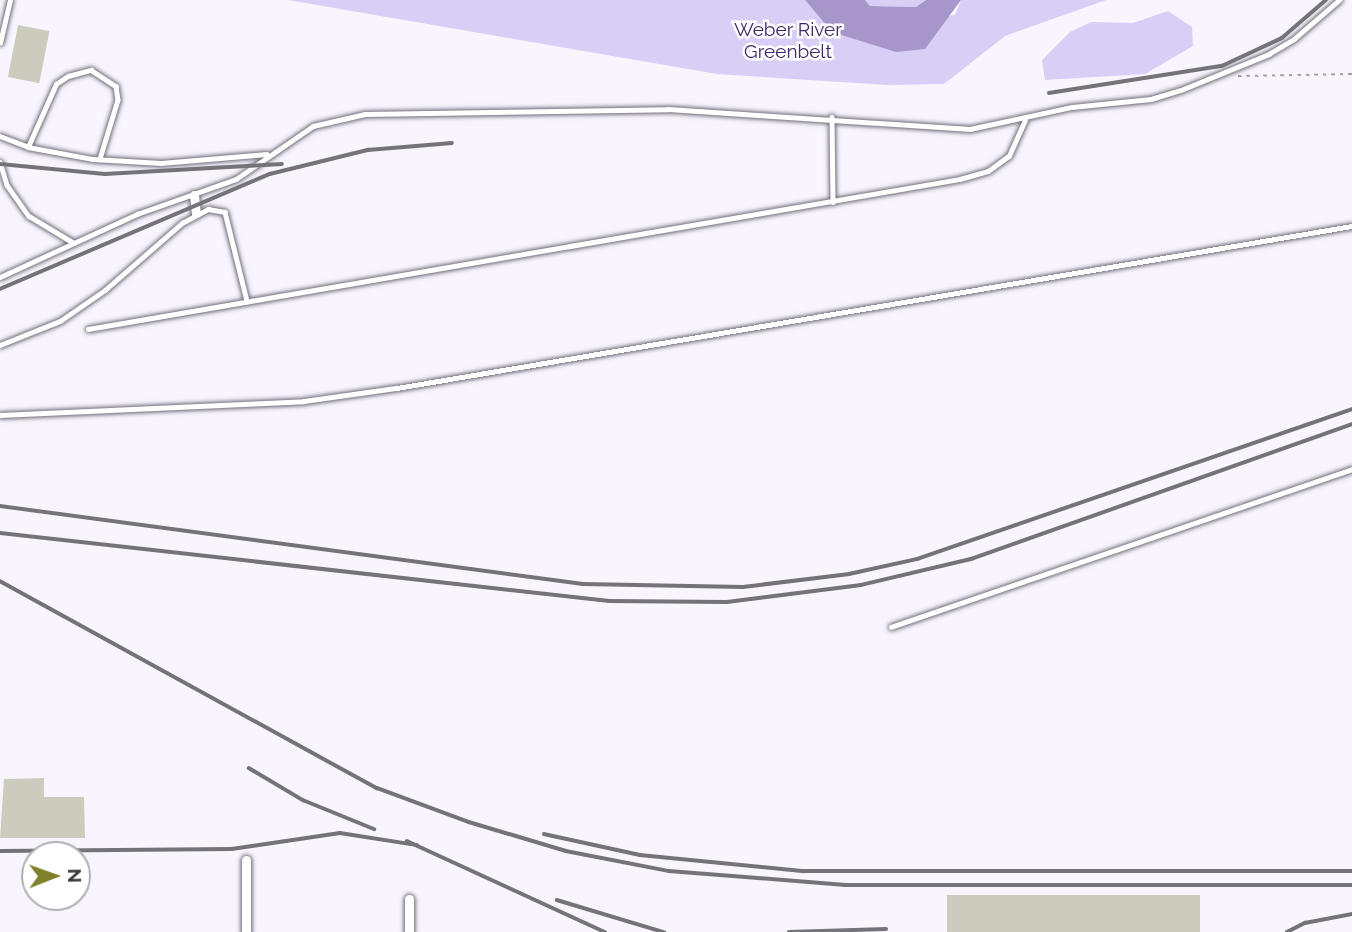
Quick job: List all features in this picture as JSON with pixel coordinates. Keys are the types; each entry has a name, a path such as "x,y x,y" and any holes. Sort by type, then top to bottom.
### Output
{"street":[{"path":"194,195 196,213"},
{"path":"246,860 246,932"},
{"path":"409,899 409,932"}],"lane":[{"path":"0,43 10,0"},
{"path":"0,277 74,243 236,179 313,125 365,114 668,109 832,117 970,129 1025,120 1072,107 1151,99 1218,76 1294,39 1339,0"},
{"path":"28,147 56,84 68,76 91,70 116,86 118,100 100,159"},
{"path":"832,117 833,202"},
{"path":"88,329 833,202 988,171 1009,156 1025,120"},
{"path":"0,136 28,147 100,159 161,163 268,154"},
{"path":"0,162 1,174 7,185 45,230 74,243"},
{"path":"0,186 7,185"},
{"path":"0,345 71,313 196,213 217,208 225,212 247,301"},
{"path":"0,415 304,401 384,390 1352,226"},
{"path":"891,627 1352,469"}],"path":[{"path":"1218,76 1352,74"}],"green space":[{"name":"Weber River Greenbelt","path":"288,0 805,0 832,32 955,15 961,0 1106,0 1005,36 944,84 888,85 717,74"},
{"name":"Weber River Greenbelt","path":"865,0 926,0 916,7 870,6"},
{"path":"1168,11 1192,27 1193,46 1145,74 1045,80 1042,60 1070,32 1091,22 1133,23"}],"shaded area":[{"path":"805,0 865,0 870,6 916,7 926,0 961,0 925,49 896,52 832,32"}],"building":[{"path":"18,25 49,31 39,83 8,77"},
{"path":"44,778 44,797 84,797 85,838 0,838 4,779"},
{"path":"947,895 1200,895 1200,932 947,932"}],"railway":[{"path":"1049,93 1222,66 1282,38 1326,0"},
{"path":"0,289 270,174 368,150 452,143"},
{"path":"0,164 105,174 282,164"},
{"path":"0,506 583,584 743,587 849,574 917,559 1352,409"},
{"path":"0,533 609,601 727,602 861,585 971,559 1352,424"},
{"path":"0,581 377,788 469,822 566,851 669,871 845,885 1352,885"},
{"path":"249,768 303,800 374,829"},
{"path":"0,851 232,849 340,833 417,845"},
{"path":"544,834 640,855 804,871 1352,871"},
{"path":"407,841 605,932"},
{"path":"557,900 664,932"},
{"path":"1287,932 1305,923 1352,914"},
{"path":"789,932 886,929"}]}
